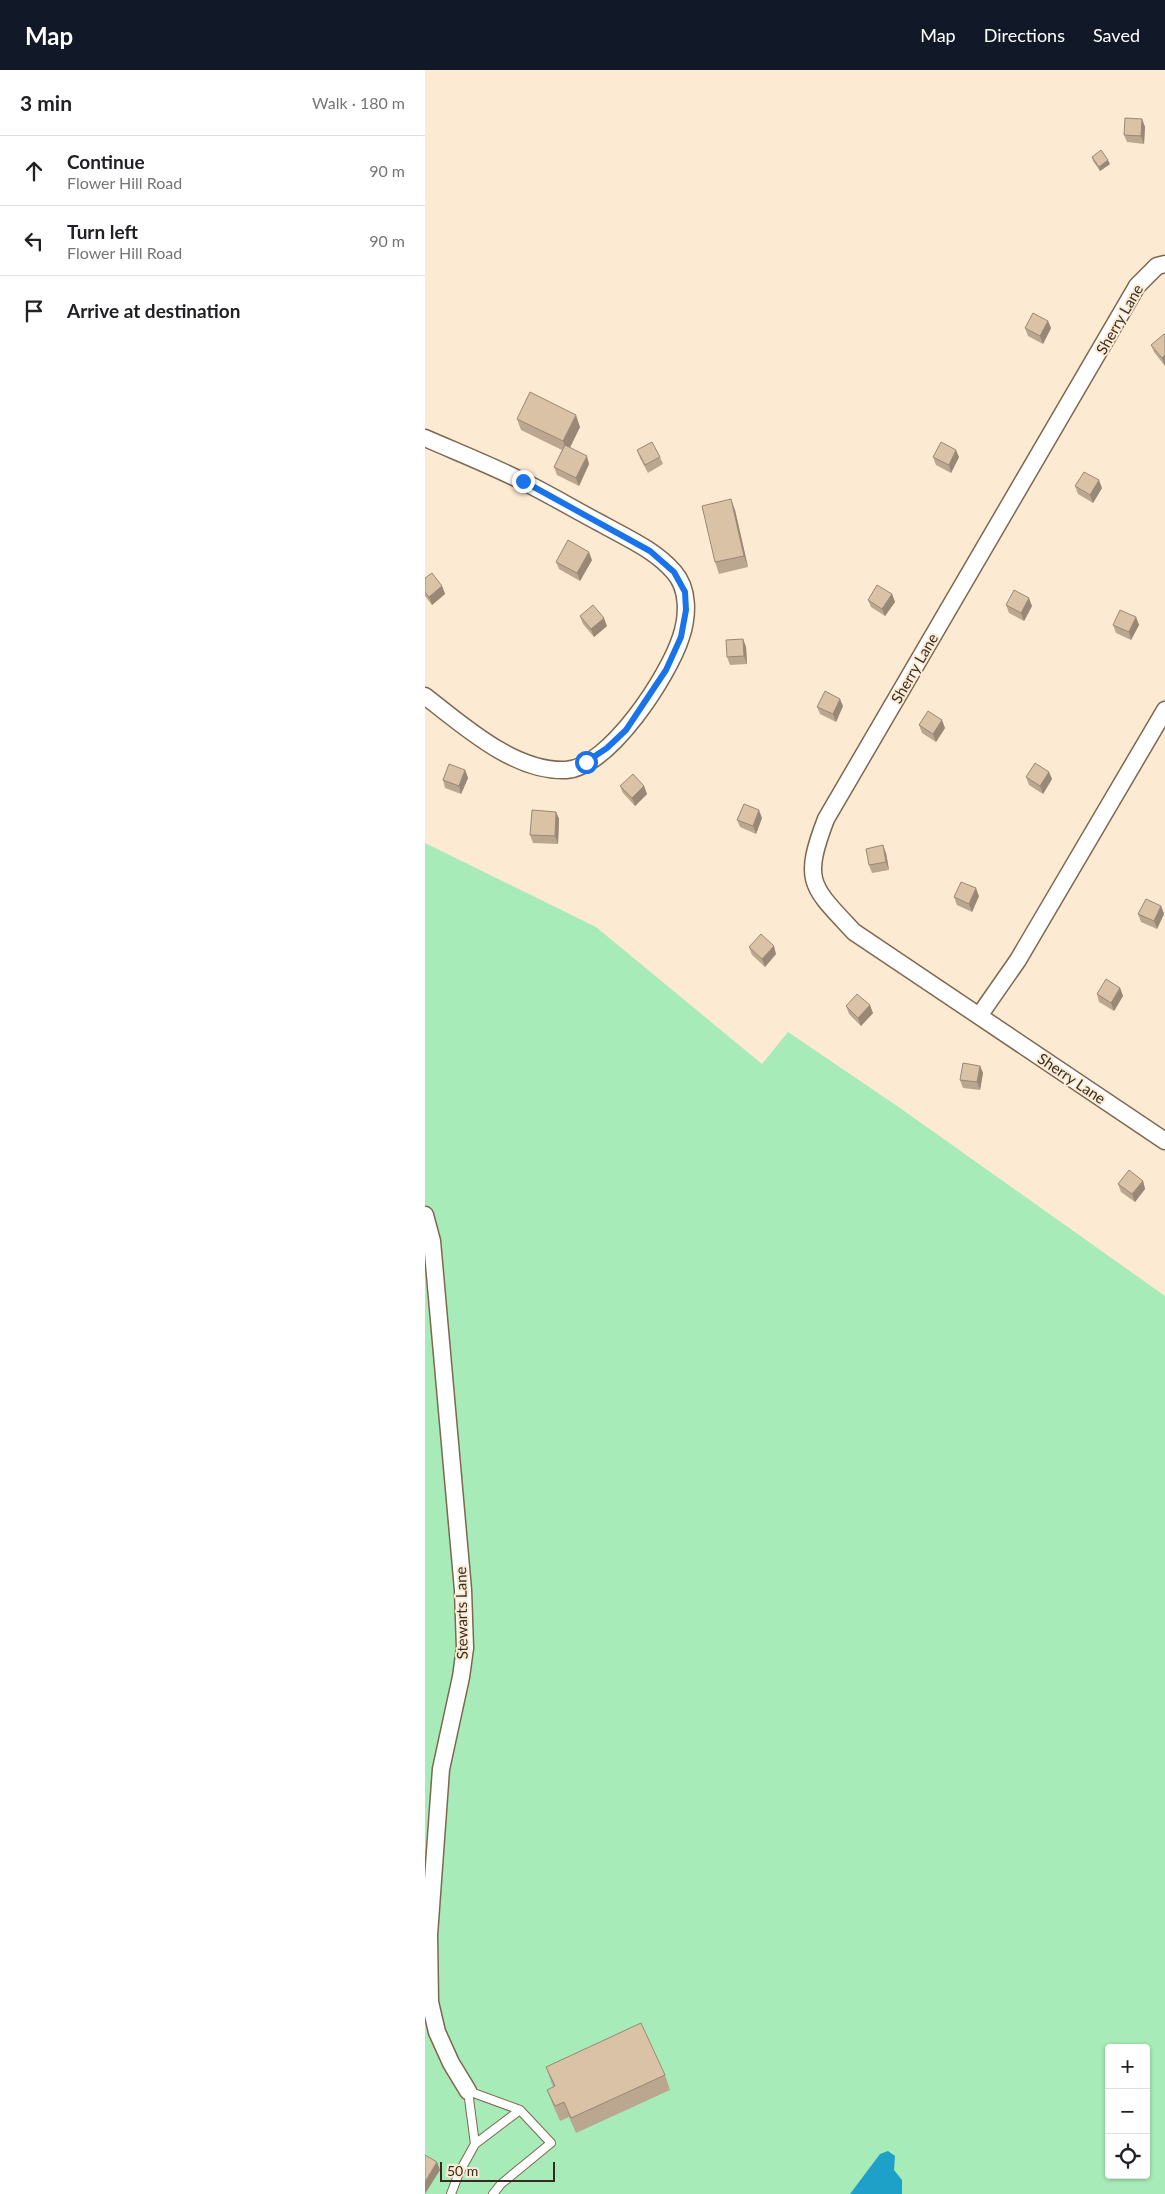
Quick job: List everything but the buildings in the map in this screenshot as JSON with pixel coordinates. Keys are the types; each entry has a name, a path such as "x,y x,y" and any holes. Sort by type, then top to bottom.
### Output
{"street":[{"name":"Sherry Lane","path":"1165,264 1157,266 1137,286 831,811 814,850 812,864 814,882 823,899 855,932 1165,1141"},
{"path":"425,438 523,481 650,551 674,572 681,582 685,592 686,610 681,637 666,670 626,730 607,748 586,762 568,770 542,769 520,762 477,735 425,696"},
{"path":"979,1016 1018,960 1165,710"},
{"name":"Stewarts Lane","path":"425,1215 432,1241 463,1590 465,1648 461,1677 441,1769 429,1935 430,2002 437,2032 451,2063 468,2091"}],"lane":[{"path":"475,2144 468,2091 520,2110 551,2143 501,2184 493,2194"},
{"path":"460,2194 452,2191 475,2144 520,2110"}],"green space":[{"path":"425,843 596,927 762,1064 788,1032 900,1108 1165,1296 1165,2194 425,2194"}],"water":[{"path":"888,2151 895,2156 894,2170 902,2180 902,2194 850,2194 880,2154"}],"route":[{"path":"523,481 650,551 674,572 685,592 686,610 681,637 666,670 626,730 607,748 586,762"}]}
